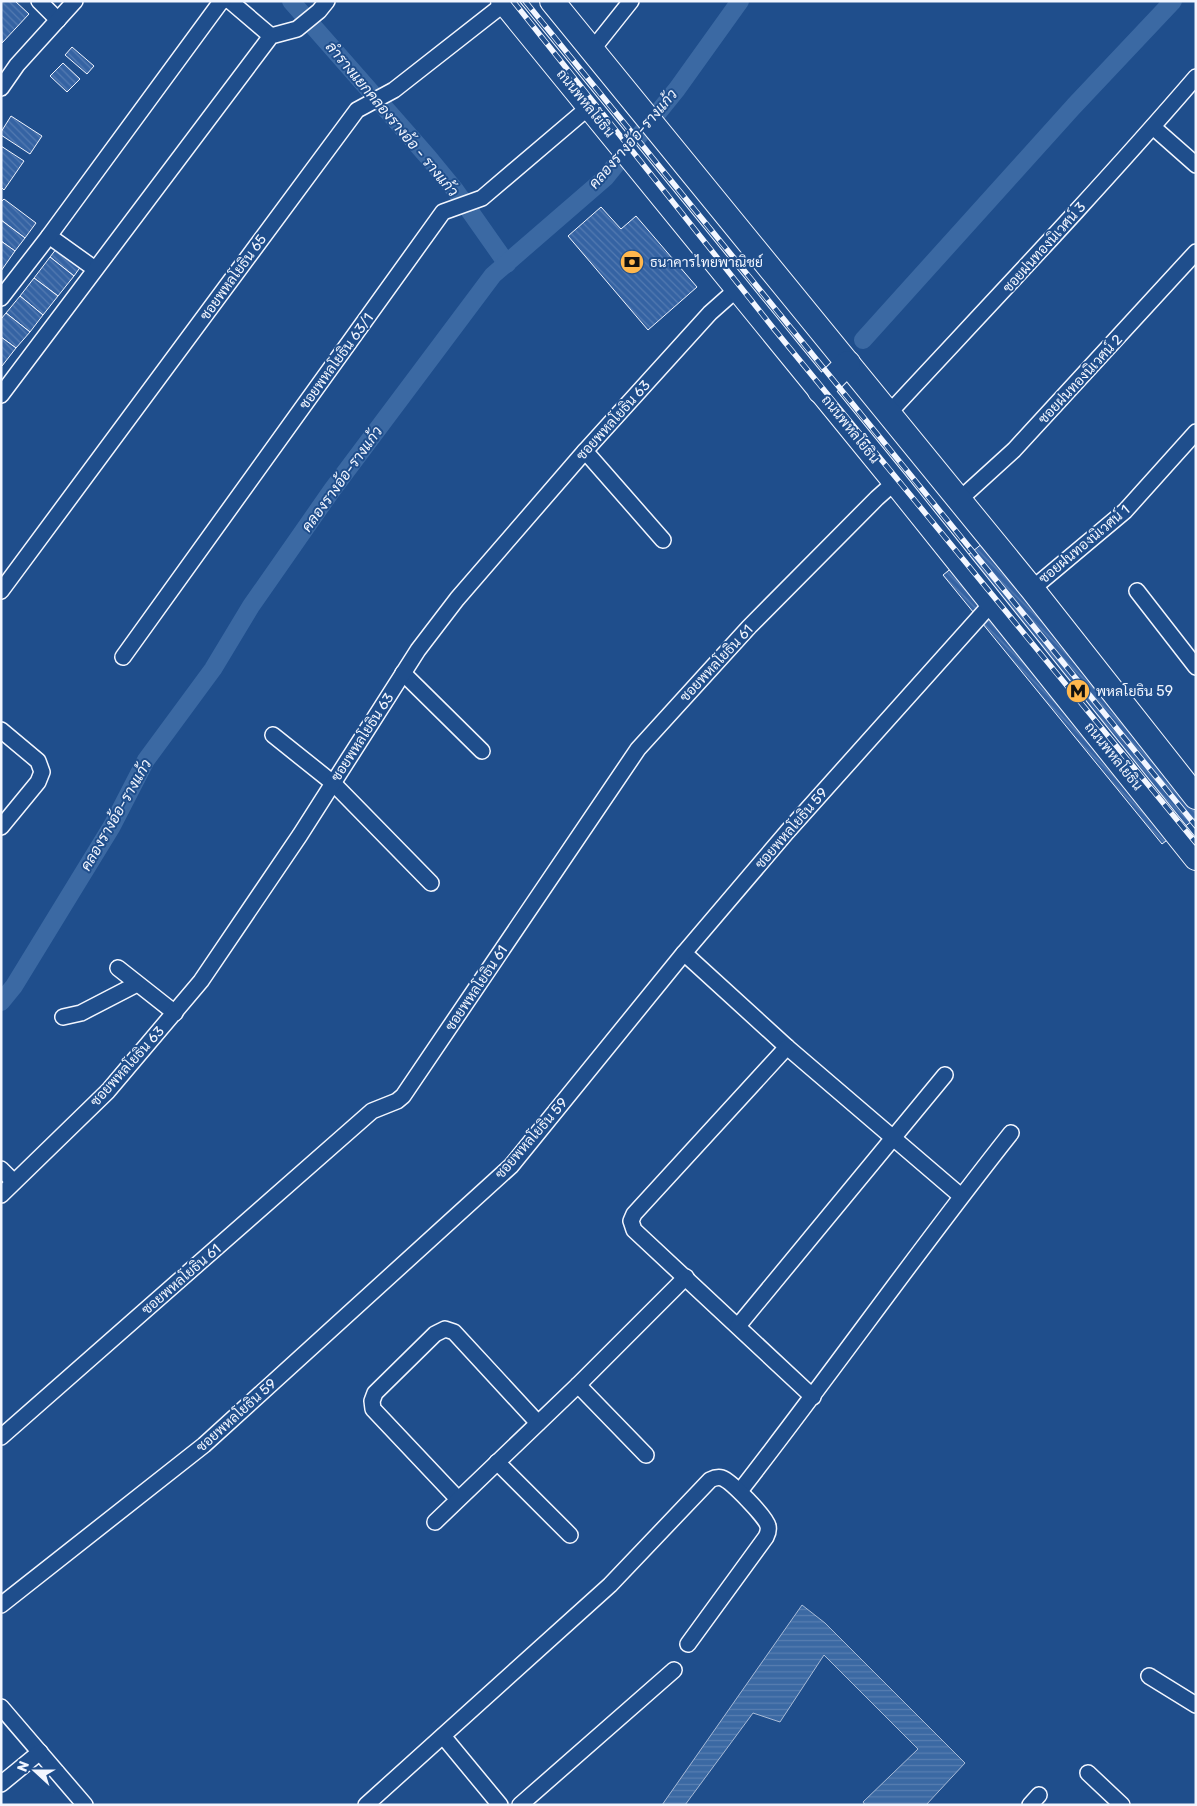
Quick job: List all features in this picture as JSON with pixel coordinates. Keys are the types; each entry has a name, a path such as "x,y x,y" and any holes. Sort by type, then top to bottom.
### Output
{"main road":[{"path":"552,1 1032,589 1196,796"},
{"name":"ถนนพหลโยธิน","path":"504,2 895,482 1196,858"},
{"path":"805,372 832,345"},
{"path":"820,391 848,364"}],"street":[{"path":"39,1 58,20"},
{"path":"1,88 17,66 75,1"},
{"path":"1,298 223,1"},
{"path":"230,1 271,36"},
{"path":"592,50 630,1"},
{"name":"ซอยพหลโยธิน 65","path":"1,591 357,110 394,90 504,2"},
{"path":"1,395 271,36 297,29 323,6"},
{"name":"ซอยฝนทองนิเวศน์ 3","path":"888,414 953,346 1153,127 1196,77"},
{"name":"ซอยพหลโยธิน 63/1","path":"123,657 443,212 482,198 589,107"},
{"path":"1153,127 1196,164"},
{"path":"49,236 95,269"},
{"name":"ซอยฝนทองนิเวศน์ 2","path":"959,500 1014,450 1196,252"},
{"name":"ซอยพหลโยธิน 63","path":"1,1195 108,1090 201,981 333,783 418,650 458,600 585,451 710,313 737,289"},
{"name":"ซอยฝนทองนิเวศน์ 1","path":"1032,589 1125,511 1196,432"},
{"path":"585,451 663,540"},
{"name":"ซอยพหลโยธิน 61","path":"1,1438 372,1111 397,1101 403,1096 638,749 749,627 895,482"},
{"path":"1138,591 1196,667"},
{"name":"ซอยพหลโยธิน 59","path":"1,1605 204,1445 510,1166 684,953 787,832 992,603"},
{"path":"403,673 482,751"},
{"path":"1,730 38,761 42,772 38,782 1,827"},
{"path":"273,734 333,783 431,883"},
{"path":"684,953 787,1047 961,1196"},
{"path":"118,968 175,1012"},
{"path":"63,1017 81,1013 138,984"},
{"path":"787,1047 634,1214 631,1222 634,1230 813,1397"},
{"path":"738,1326 944,1075"},
{"path":"740,1491 813,1397 961,1196 1012,1133"},
{"path":"1,1169 14,1182"},
{"path":"435,1522 578,1385 686,1277"},
{"path":"458,1499 373,1409 372,1401 375,1393 435,1334 445,1328 454,1332 538,1423"},
{"path":"578,1385 646,1455"},
{"path":"497,1462 570,1535"},
{"path":"366,1805 610,1585 710,1480 723,1478 740,1491 766,1521 769,1527 768,1532 688,1644"},
{"path":"528,1803 674,1670"},
{"path":"1148,1676 1196,1705"},
{"path":"1,1707 85,1805"},
{"path":"443,1736 500,1805"},
{"path":"1,1784 40,1752"},
{"path":"1088,1773 1122,1805"}],"water":[{"path":"802,1605 825,1623 965,1763 926,1805 865,1805 863,1802 918,1749 824,1655 780,1722 753,1713 685,1805 662,1805"}],"building":[{"path":"1,1 15,1 29,14 2,43"},
{"path":"72,47 94,66 87,74 65,55"},
{"path":"63,63 80,79 67,92 50,76"},
{"path":"11,116 42,136 30,154 1,135"},
{"path":"1,146 24,161 4,190 1,187"},
{"path":"4,199 36,223 25,238 1,220 1,202"},
{"name":"ธนาคารไทยพาณิชย์","path":"601,207 621,229 636,216 697,287 648,330 568,236"},
{"path":"1,220 25,238 15,251 1,241"},
{"path":"1,241 15,251 1,271"},
{"path":"60,244 84,262 74,276 50,257"},
{"path":"50,257 74,276 58,296 34,278"},
{"path":"34,278 58,296 43,315 20,296"},
{"path":"20,296 43,315 30,332 6,313"},
{"path":"6,313 30,332 16,348 1,337 1,319"},
{"path":"1,337 16,348 2,366 1,365"},
{"path":"993,535 1196,784 1196,818 1162,844 943,575"}],"waterway":[{"name":"ลำรางแยกคลองรางอ้อ - รางแก้ว","path":"291,1 428,157 455,190 507,264"},
{"name":"คลองรางอ้อ-รางแก้ว","path":"1,1002 14,986 112,826 146,760 213,669 251,606 332,490 493,275 605,178 677,89 740,1"},
{"path":"863,340 1074,106 1173,1"}],"railway":[{"path":"513,1 774,329 1196,843"},
{"path":"525,1 1196,826"}],"place":[{"name":"ธนาคารไทยพาณิชย์","path":"632,262"},
{"name":"พหลโยธิน 59","path":"1078,691"}]}
